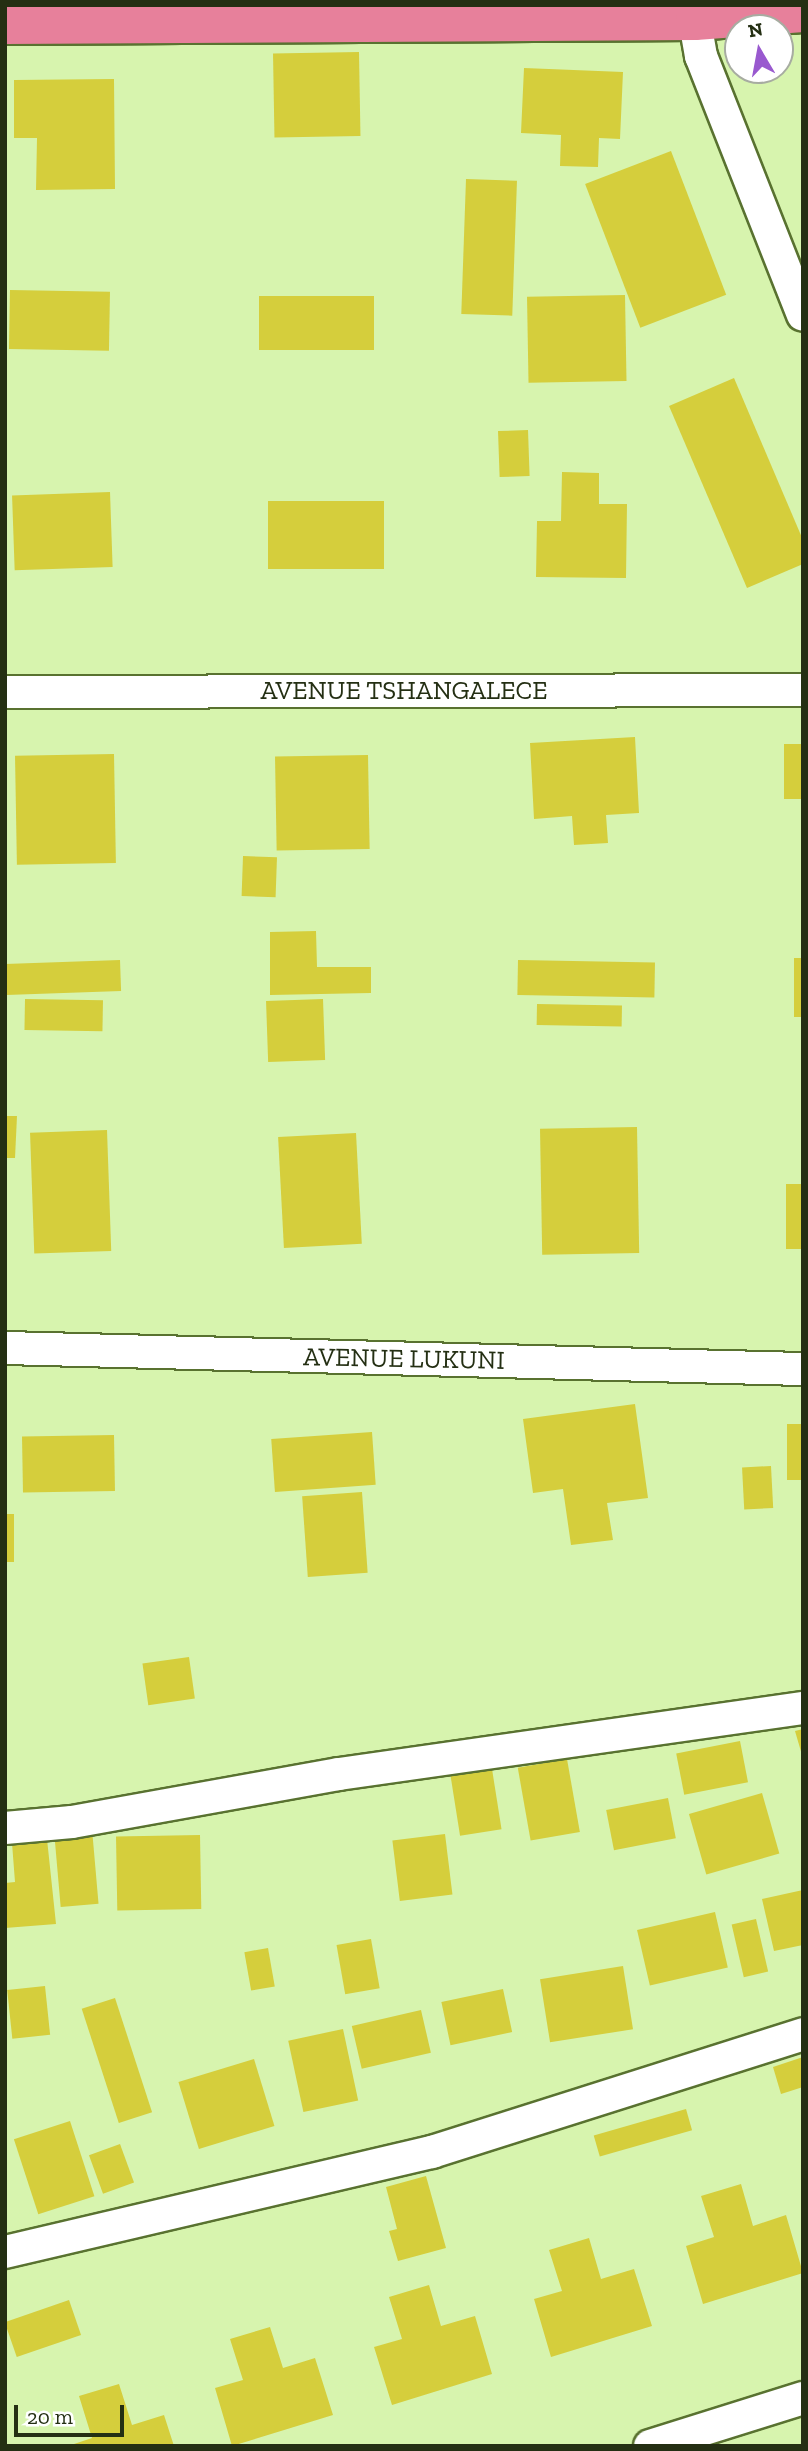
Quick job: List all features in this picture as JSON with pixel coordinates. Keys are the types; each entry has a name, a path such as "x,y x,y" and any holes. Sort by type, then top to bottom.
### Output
{"highway":[{"path":"5,25 803,13"}],"street":[{"path":"694,13 701,56 803,315"},
{"name":"AVENUE TSHANGALECE","path":"5,692 803,690"},
{"name":"AVENUE LUKUNI","path":"5,1348 803,1369"},
{"path":"5,1828 72,1822 338,1773 803,1708"},
{"path":"5,2252 432,2152 803,2034"},
{"path":"650,2446 803,2398"}],"building":[{"path":"359,52 360,136 274,137 273,54"},
{"path":"524,68 623,72 620,139 599,138 598,167 560,166 561,135 521,133"},
{"path":"114,79 115,189 36,190 37,138 14,138 14,80"},
{"path":"671,151 726,295 640,328 585,184"},
{"path":"466,179 517,181 512,316 461,314"},
{"path":"10,290 110,292 109,351 9,349"},
{"path":"625,295 627,381 529,383 527,297"},
{"path":"259,296 374,296 374,350 259,350"},
{"path":"734,378 803,540 803,564 747,588 669,406"},
{"path":"528,430 530,476 500,477 498,431"},
{"path":"562,472 599,473 599,504 627,504 626,578 536,577 537,521 561,521"},
{"path":"110,492 113,567 15,570 12,495"},
{"path":"268,501 384,501 384,569 268,569"},
{"path":"635,737 639,813 606,815 608,843 574,845 572,816 534,819 530,743"},
{"path":"784,744 803,744 803,799 784,799"},
{"path":"114,754 116,863 17,865 15,756"},
{"path":"368,755 370,849 277,851 275,757"},
{"path":"243,856 277,857 276,897 242,896"},
{"path":"316,931 317,967 371,967 371,993 270,995 270,932"},
{"path":"794,958 803,958 803,1017 794,1017"},
{"path":"120,960 121,991 6,995 5,964"},
{"path":"518,960 655,962 654,997 517,995"},
{"path":"25,999 103,1000 102,1031 24,1030"},
{"path":"323,999 325,1060 268,1062 266,1001"},
{"path":"537,1004 622,1005 622,1026 537,1025"},
{"path":"5,1116 17,1116 15,1158 5,1158"},
{"path":"637,1127 639,1253 542,1255 540,1129"},
{"path":"107,1130 111,1251 34,1254 30,1133"},
{"path":"356,1133 362,1244 284,1248 278,1137"},
{"path":"786,1184 803,1184 803,1249 786,1249"},
{"path":"635,1404 648,1498 607,1503 613,1540 571,1545 563,1489 533,1493 523,1419"},
{"path":"787,1424 803,1424 803,1480 787,1480"},
{"path":"372,1432 376,1485 275,1492 271,1439"},
{"path":"114,1435 115,1491 23,1493 22,1437"},
{"path":"771,1466 773,1508 744,1509 742,1468"},
{"path":"362,1492 368,1573 308,1577 302,1496"},
{"path":"5,1514 14,1514 14,1562 5,1562"},
{"path":"189,1657 195,1699 148,1705 142,1664"},
{"path":"803,1729 803,1755 802,1755 795,1731"},
{"path":"740,1741 748,1782 684,1795 676,1753"},
{"path":"567,1759 580,1832 531,1841 518,1768"},
{"path":"492,1769 502,1829 460,1836 451,1776"},
{"path":"762,1793 779,1854 706,1875 689,1814"},
{"path":"668,1798 676,1838 614,1850 606,1810"},
{"path":"92,1829 99,1904 61,1907 54,1832"},
{"path":"445,1834 452,1895 400,1901 392,1840"},
{"path":"200,1835 201,1909 117,1910 116,1836"},
{"path":"47,1839 56,1924 5,1928 5,1883 15,1882 12,1843"},
{"path":"803,1890 803,1945 774,1951 762,1899"},
{"path":"715,1912 728,1968 650,1986 637,1930"},
{"path":"756,1919 768,1972 744,1977 732,1925"},
{"path":"371,1939 380,1988 345,1994 337,1945"},
{"path":"268,1948 275,1986 251,1991 244,1952"},
{"path":"623,1966 633,2029 550,2042 540,1979"},
{"path":"45,1986 50,2035 12,2039 7,1990"},
{"path":"503,1989 512,2032 451,2045 441,2002"},
{"path":"115,1998 152,2112 119,2123 82,2009"},
{"path":"421,2010 431,2053 362,2069 352,2026"},
{"path":"343,2029 358,2100 303,2112 288,2041"},
{"path":"803,2057 803,2087 781,2094 773,2067"},
{"path":"254,2059 274,2126 199,2149 178,2082"},
{"path":"686,2109 692,2130 600,2157 594,2135"},
{"path":"70,2121 94,2196 38,2214 14,2139"},
{"path":"120,2144 134,2183 103,2194 89,2155"},
{"path":"426,2176 446,2248 398,2261 389,2231 397,2229 386,2187"},
{"path":"741,2184 753,2226 786,2215 803,2273 703,2304 686,2246 714,2237 701,2196"},
{"path":"589,2238 601,2279 634,2269 652,2326 551,2357 534,2299 562,2291 549,2250"},
{"path":"429,2285 441,2326 475,2316 492,2374 392,2405 374,2347 402,2339 389,2297"},
{"path":"69,2300 81,2335 17,2357 5,2322"},
{"path":"270,2327 283,2368 315,2358 333,2415 232,2446 215,2388 243,2380 230,2339"},
{"path":"119,2384 132,2425 164,2415 174,2446 68,2446 92,2438 79,2396"}]}
